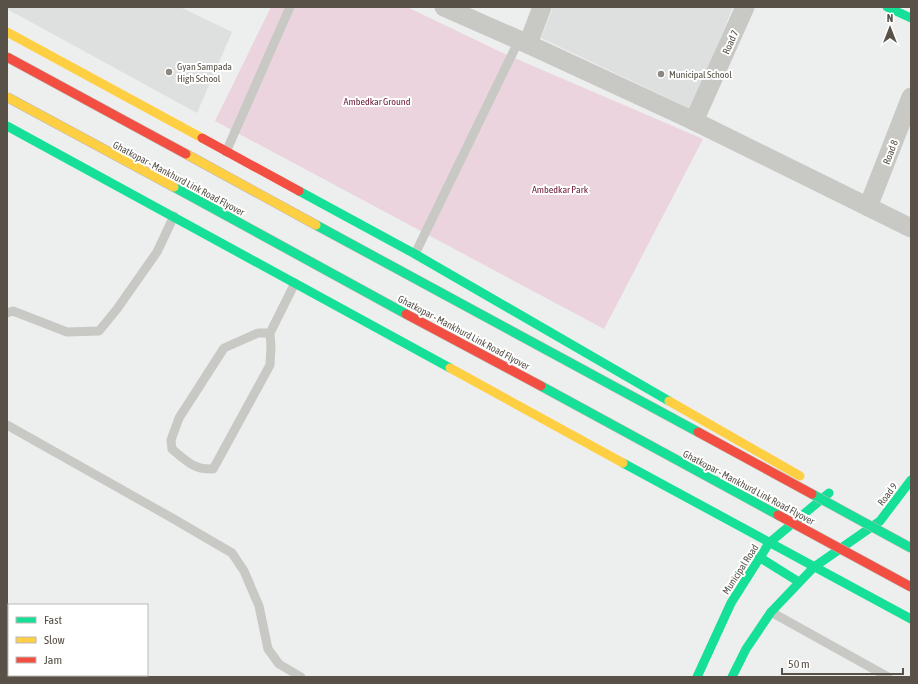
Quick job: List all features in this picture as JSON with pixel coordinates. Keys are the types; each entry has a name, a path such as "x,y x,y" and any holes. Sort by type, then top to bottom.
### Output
{"main road":[{"path":"887,7 911,18"},
{"path":"7,32 415,254 808,481"},
{"path":"7,57 911,548"},
{"name":"Ghatkopar - Mankhurd Link Road Flyover","path":"7,97 911,587"},
{"path":"7,126 174,216 769,544 911,619"},
{"name":"Road 9","path":"880,521 911,480"},
{"name":"Municipal Road","path":"697,677 731,603 759,557 769,544 825,491 880,521"},
{"path":"732,677 746,649 771,612 814,567 880,521 892,527"},
{"path":"759,557 799,582"}],"street":[{"path":"444,7 524,42 694,121 911,228"},
{"path":"524,42 542,7"},
{"name":"Road 7","path":"694,121 746,7"},
{"name":"Road 8","path":"868,207 911,97"}],"lane":[{"path":"226,152 290,7"},
{"path":"415,254 524,42"},
{"path":"7,312 13,311 67,332 99,331 117,309 157,252 174,216"},
{"path":"270,333 258,333 224,348 179,418 171,440 172,449 190,464 206,470 213,469 270,365 270,333 295,283"},
{"path":"7,425 232,553 244,571 259,606 268,649 279,664 301,677"},
{"path":"771,612 888,677"}],"shaded area":[{"name":"Gyan Sampada High School","path":"7,7 180,7 232,32 197,113 7,9"},
{"name":"Municipal School","path":"553,7 733,7 691,109 541,38"}],"green space":[{"path":"271,7 407,7 505,54 703,139 604,329 215,121"}],"traffic: fast":[{"path":"887,7 911,18"},
{"path":"7,126 450,368"},
{"path":"174,187 406,314"},
{"path":"299,191 415,254 669,401"},
{"path":"316,225 698,432"},
{"path":"541,386 778,515"},
{"path":"623,463 911,619"},
{"path":"732,677 746,649 771,612 814,567 880,521 911,480"},
{"path":"697,677 731,603 769,543 829,493"},
{"path":"812,494 911,548"},
{"path":"759,557 799,582"}],"traffic: slow":[{"path":"7,32 202,138"},
{"path":"7,97 174,187"},
{"path":"186,154 316,225"},
{"path":"450,368 623,463"},
{"path":"669,401 800,476"}],"traffic: jam":[{"path":"7,57 186,154"},
{"path":"202,138 299,191"},
{"path":"406,314 541,386"},
{"path":"698,432 812,494"},
{"path":"778,515 911,587"}],"place":[{"name":"Gyan Sampada High School","path":"169,72"},
{"name":"Municipal School","path":"661,74"}],"park label":[{"name":"Ambedkar Ground","path":"377,101"},
{"name":"Ambedkar Park","path":"560,189"}]}
